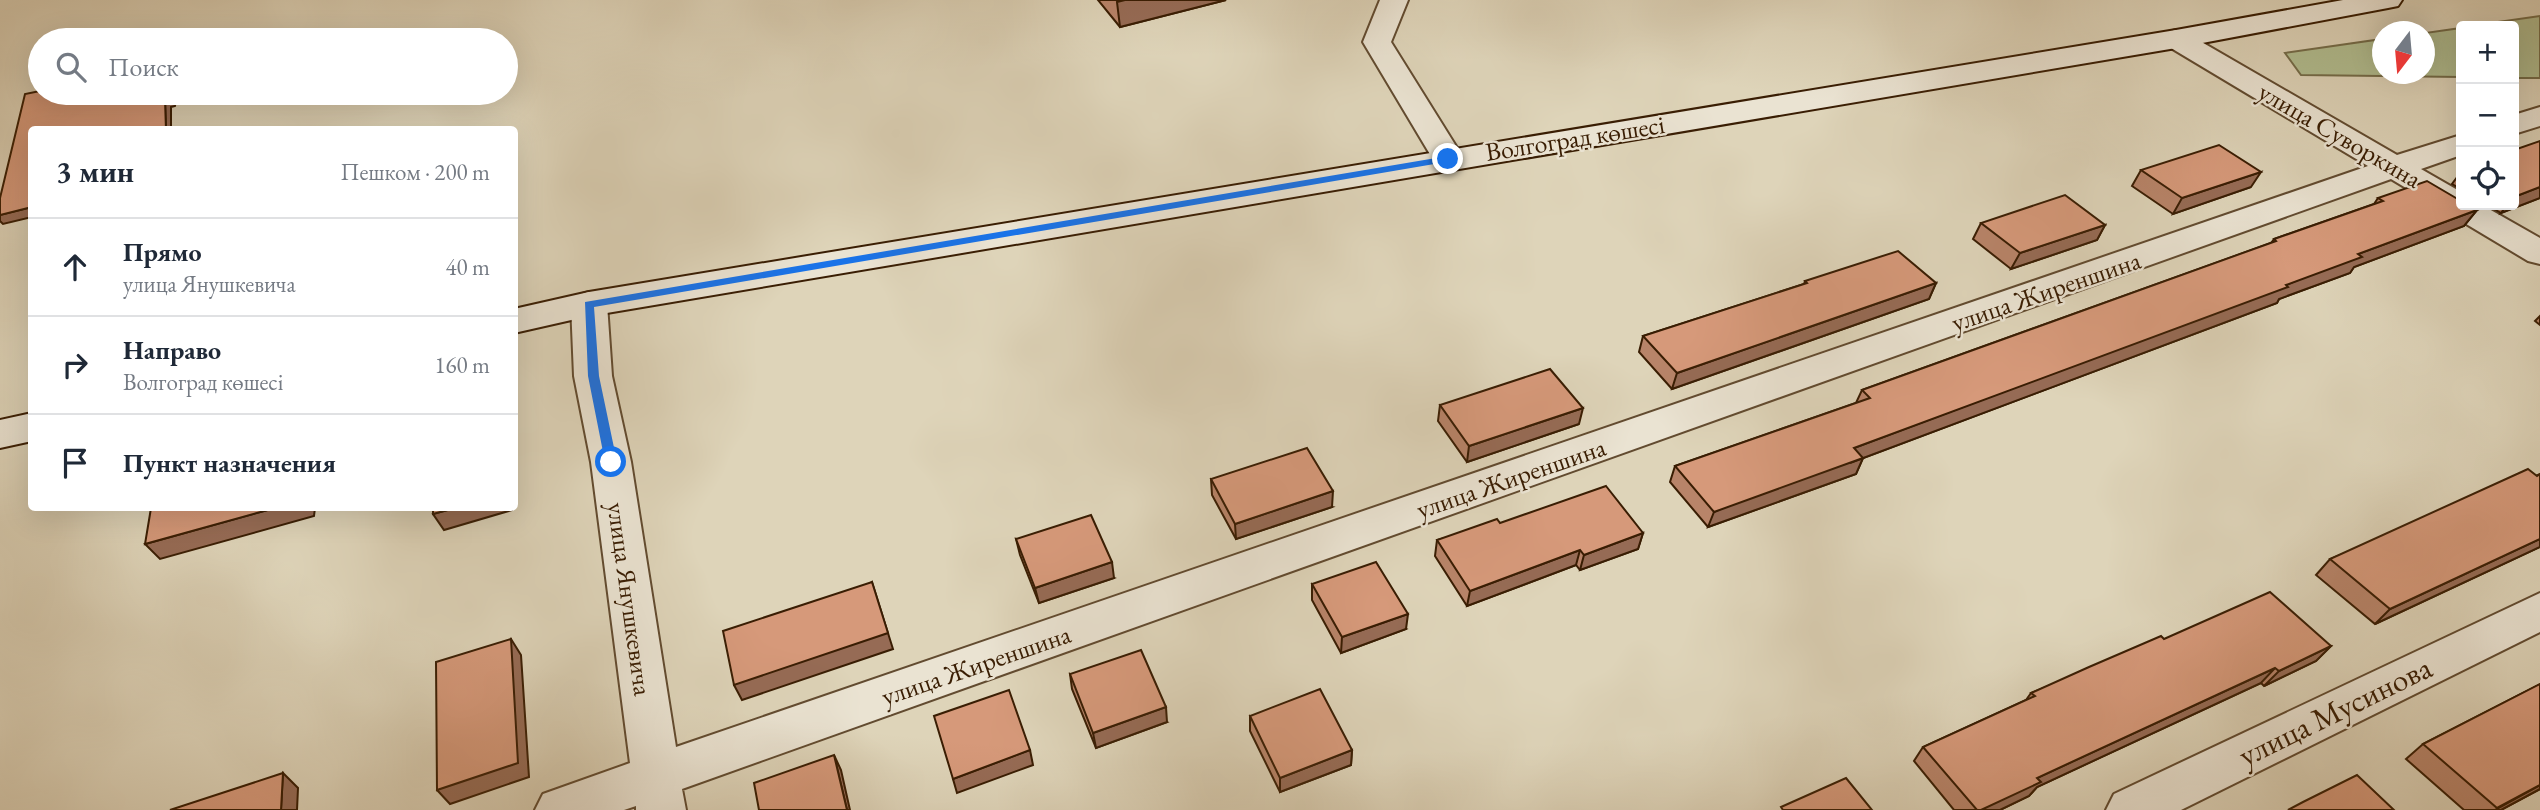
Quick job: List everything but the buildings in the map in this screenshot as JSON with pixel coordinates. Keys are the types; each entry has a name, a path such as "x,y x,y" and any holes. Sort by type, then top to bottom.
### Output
{"street":[{"path":"1394,0 1377,43 1448,159"},
{"name":"Волгоград көшесі","path":"518,320 589,304 2176,39 2388,0"},
{"name":"улица Суворкина","path":"2176,39 2540,253"},
{"path":"2519,123 2540,116"},
{"name":"улица Жиреншина","path":"560,810 658,794 2456,146"},
{"name":"улица Янушкевича","path":"589,304 593,376 611,462 658,794"},
{"path":"0,434 28,428"},
{"name":"улица Мусинова","path":"2131,810 2540,611"}],"green space":[{"path":"2540,16 2540,78 2519,78 2519,21 2505,21"},
{"path":"2456,29 2456,77 2435,77 2435,32"},
{"path":"2372,40 2372,76 2301,75 2285,53"}],"route":[{"path":"611,462 593,376 589,304 1448,159"}]}
